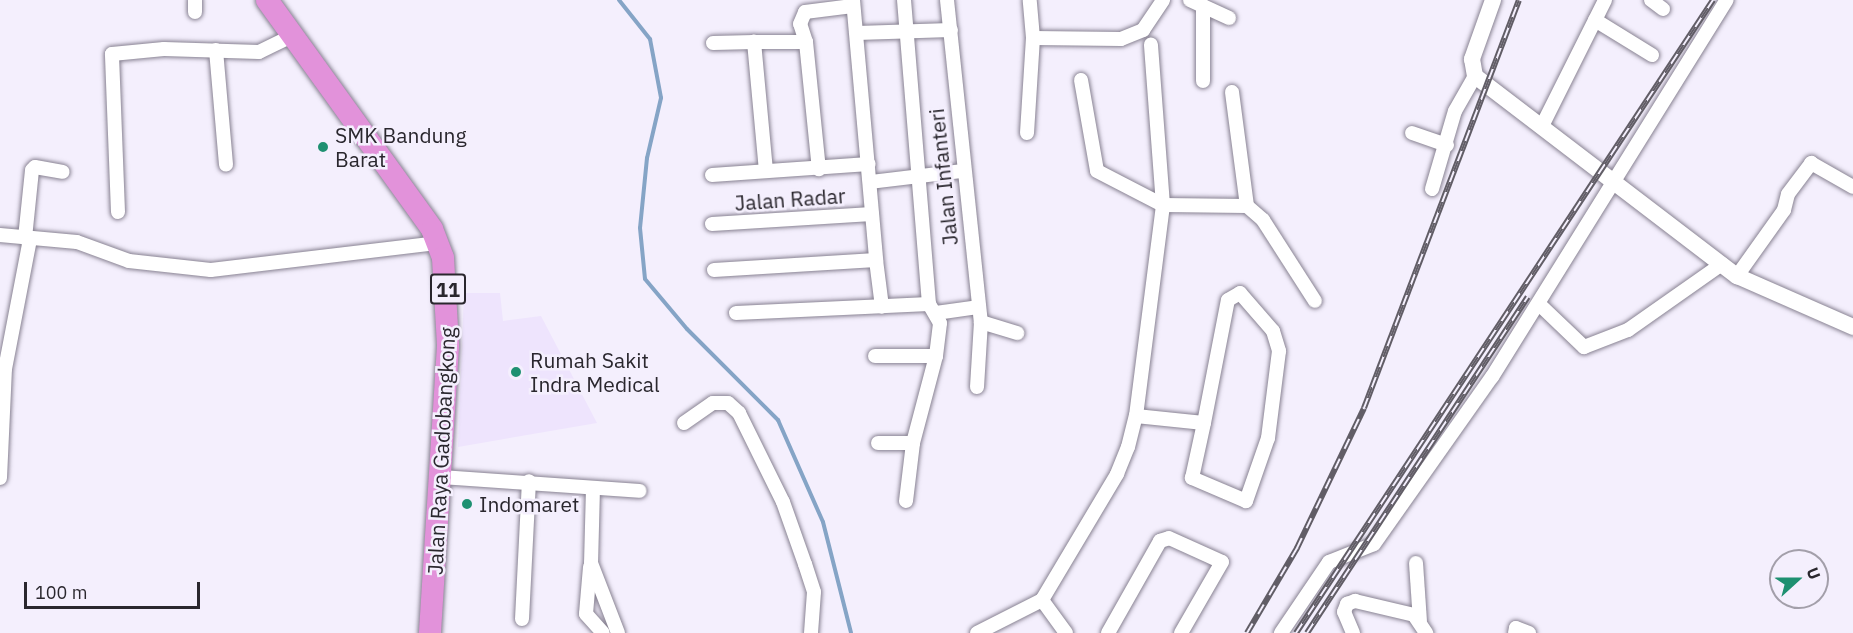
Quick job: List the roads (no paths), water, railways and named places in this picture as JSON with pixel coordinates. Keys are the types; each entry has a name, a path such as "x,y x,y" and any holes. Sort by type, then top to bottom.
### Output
{"highway":[{"name":"Jalan Raya Gadobangkong","path":"267,0 438,243 449,310 441,477 430,633"}],"street":[{"path":"904,0 909,34 916,176 932,308 940,323 936,356 913,443 906,501"},
{"name":"Jalan Infanteri","path":"947,0 962,171 981,322 977,387"},
{"path":"1027,133 1033,38 1030,0"},
{"path":"1033,38 1121,39 1143,30 1163,0"},
{"path":"1432,189 1447,145 1455,111 1475,76 1472,59 1493,0"},
{"path":"1542,126 1605,0"},
{"path":"1651,0 1663,9"},
{"path":"1281,633 1329,562 1374,544 1540,305 1727,0"},
{"path":"819,169 806,42 800,24 805,12 853,3 882,307"},
{"path":"1203,81 1197,3 1229,18"},
{"path":"1595,20 1652,55"},
{"path":"857,33 909,34 951,30"},
{"path":"118,212 112,54 216,50 259,52 292,36"},
{"path":"754,42 766,171"},
{"path":"713,44 806,42"},
{"path":"977,633 1042,600 1118,474 1136,416 1163,205 1151,44"},
{"path":"216,50 226,165"},
{"path":"1475,76 1617,182 1737,276 1853,327"},
{"path":"1082,80 1097,171 1163,205 1247,206 1263,220 1315,301"},
{"path":"1232,92 1247,206"},
{"path":"1412,133 1447,145"},
{"path":"1737,276 1784,210 1788,194 1811,163 1853,187"},
{"path":"712,175 869,164"},
{"path":"0,478 5,369 27,238 32,170 35,167 63,172"},
{"path":"870,182 962,171"},
{"name":"Jalan Radar","path":"712,225 872,214"},
{"path":"0,235 77,242 129,261 212,270 438,243"},
{"path":"714,270 876,260"},
{"path":"1540,305 1584,347 1628,330 1722,264"},
{"path":"1240,293 1273,331 1279,351 1268,438 1246,501 1192,478 1204,423 1228,300 1240,293"},
{"path":"736,313 882,307 978,307"},
{"path":"981,322 1017,333"},
{"path":"875,356 936,356"},
{"path":"684,423 713,403 728,403 739,413 783,502 805,564 814,592 811,633"},
{"path":"1136,416 1204,423"},
{"path":"878,443 913,443"},
{"path":"441,477 640,492"},
{"path":"522,619 529,482"},
{"path":"593,488 591,562 586,614 603,633"},
{"path":"1108,633 1160,541 1169,538 1222,562 1181,633"},
{"path":"591,562 618,633"},
{"path":"1416,563 1423,627"},
{"path":"1042,600 1066,633"},
{"path":"1353,633 1344,612 1347,604 1355,601 1409,613 1423,627"},
{"path":"1515,633 1516,628 1528,633"}],"waterway":[{"path":"619,0 650,39 661,98 647,158 640,228 645,279 687,329 778,420 823,522 851,633"}],"railway":[{"path":"1247,633 1297,548 1364,408 1519,0"},
{"path":"1296,633 1713,0"},
{"path":"1307,633 1528,297"}],"place":[{"name":"SMK Bandung Barat","path":"323,147"},
{"name":"Rumah Sakit Indra Medical","path":"516,372"},
{"name":"Indomaret","path":"467,504"}]}
